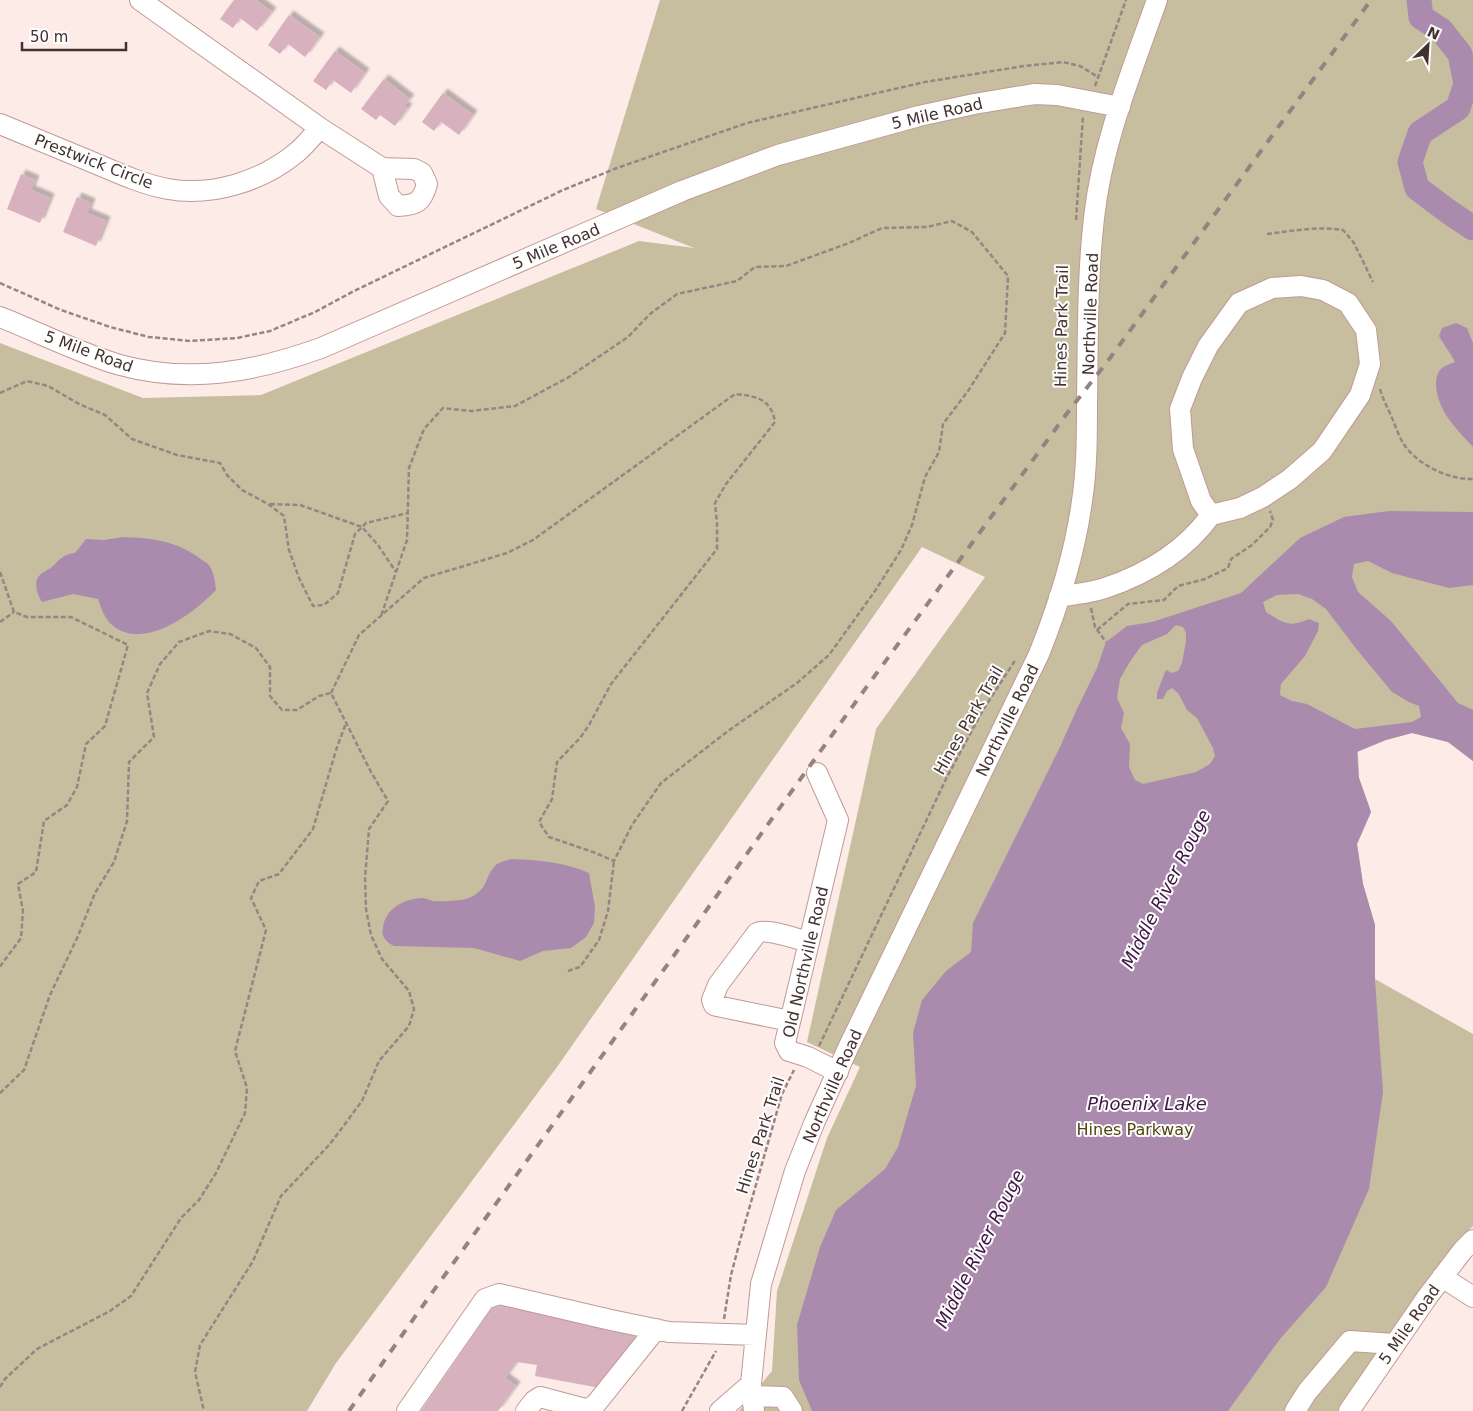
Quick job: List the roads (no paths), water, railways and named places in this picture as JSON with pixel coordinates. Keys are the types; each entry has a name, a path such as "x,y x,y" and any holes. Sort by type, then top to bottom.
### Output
{"street":[{"path":"140,0 320,128 382,168"},
{"name":"Northville Road","path":"752,1397 761,1284 795,1171 852,1039 1039,654 1072,555 1082,499 1086,451 1089,286 1094,218 1100,179 1120,107 1157,0"},
{"name":"5 Mile Road","path":"0,317 95,356 140,370 198,375 240,371 285,361 321,348 682,191 778,155 919,116 974,104 1035,94 1057,95 1120,107"},
{"name":"Prestwick Circle","path":"0,124 132,178 168,189 193,190 218,189 250,179 274,168 297,152 320,128"},
{"path":"1059,597 1104,588 1154,567 1172,556 1188,542 1211,515 1240,508 1263,497 1290,479 1322,451 1360,395 1370,364 1366,330 1348,303 1322,290 1301,286 1272,288 1239,303 1208,346 1192,378 1180,409 1183,450 1201,501 1211,515"},
{"name":"Old Northville Road","path":"817,774 838,820 785,1043 789,1051 808,1057 838,1072"},
{"path":"790,1021 717,1006 714,1005 712,1000 718,985 760,932 809,942"},
{"name":"5 Mile Road","path":"1349,1411 1442,1277 1473,1240"},
{"path":"1442,1277 1473,1297"},
{"path":"407,1411 485,1299 499,1294 668,1332 756,1334"},
{"path":"526,1411 534,1401 540,1398 584,1410 595,1405 656,1329"},
{"path":"1295,1411 1307,1392 1350,1341 1394,1344"},
{"path":"720,1411 752,1397 783,1397 792,1411"}],"water":[{"path":"1456,323 1467,328 1473,343 1473,447 1448,418 1437,394 1436,382 1439,372 1444,367 1455,362 1439,336 1442,328"},
{"name":"Phoenix Lake","path":"1389,511 1473,512 1473,585 1449,588 1392,573 1368,561 1354,564 1352,577 1358,592 1391,621 1458,703 1473,710 1473,761 1448,742 1412,733 1386,740 1357,752 1359,778 1371,812 1357,844 1363,884 1375,925 1375,980 1383,1092 1369,1189 1326,1287 1280,1339 1228,1411 812,1411 799,1380 797,1325 820,1247 836,1210 885,1169 898,1147 916,1086 913,1033 922,1000 946,971 971,952 973,923 1059,749 1097,668 1106,642 1127,626 1152,622 1241,593 1300,538 1344,517","holes":["1298,594 1312,599 1326,609 1392,692 1419,706 1421,717 1412,722 1355,729 1307,704 1292,701 1280,695 1281,684 1305,656 1318,631 1319,623 1309,619 1302,622 1287,623 1266,612 1263,602 1277,595","1176,625 1183,627 1186,633 1182,663 1178,671 1171,673 1167,670 1165,672 1157,693 1157,699 1163,699 1167,691 1172,688 1178,693 1187,710 1197,718 1213,748 1215,756 1210,764 1196,772 1143,784 1135,780 1129,767 1130,744 1121,728 1124,713 1117,698 1120,679 1142,645 1167,634"]},
{"path":"123,537 169,543 195,555 210,567 215,580 216,590 195,609 168,626 153,632 139,634 125,632 112,625 105,617 98,599 73,594 42,602 36,586 37,579 62,557 75,553 86,539 104,540"},
{"path":"511,859 551,862 589,873 595,907 594,923 586,937 571,948 543,951 520,961 474,948 394,946 385,939 383,934 384,921 396,906 408,900 423,898 433,901 447,901 471,897 481,890 496,865"}],"waterway":[{"name":"Middle River Rouge","path":"1419,0 1421,17 1441,30 1460,54 1466,84 1458,108 1420,133 1410,162 1417,188 1473,228"}],"railway":[{"path":"349,1411 860,696 1371,0"}],"park label":[{"name":"Hines Parkway","path":"1135,1129"}]}
